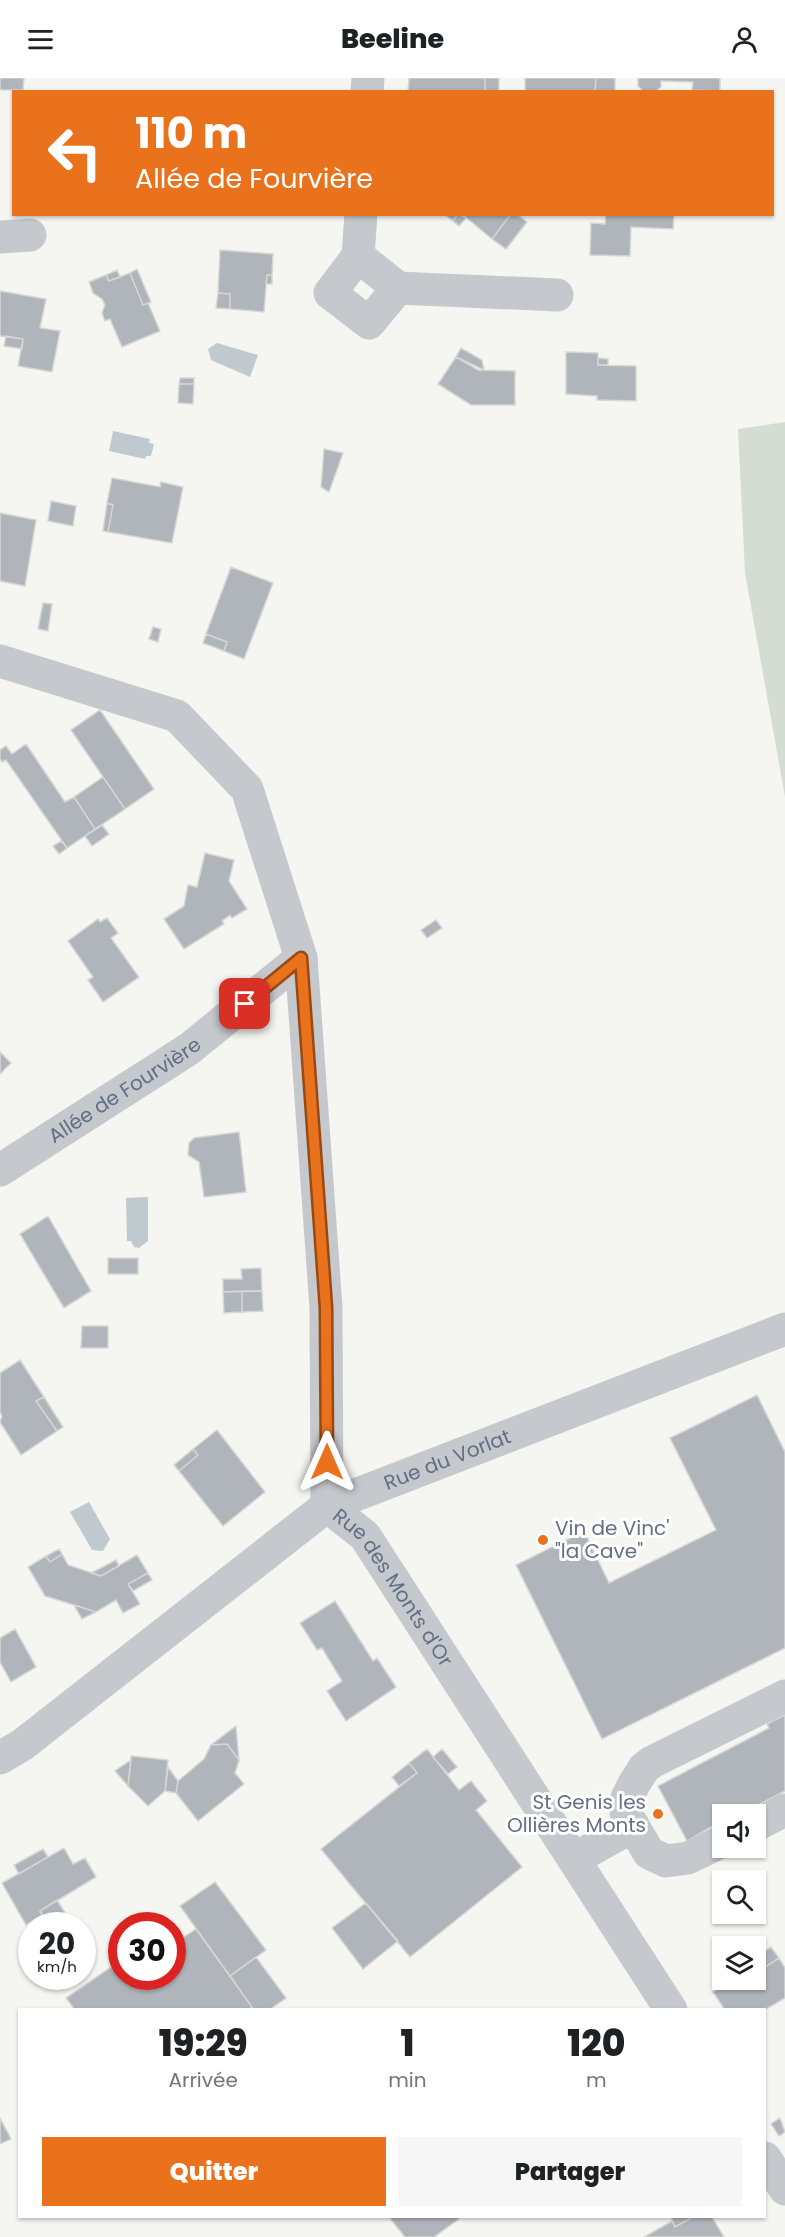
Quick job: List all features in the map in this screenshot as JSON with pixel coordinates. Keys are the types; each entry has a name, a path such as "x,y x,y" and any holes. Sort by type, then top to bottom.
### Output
{"street":[{"path":"360,216 358,256 330,293 369,323 398,288"},
{"path":"358,256 398,288 557,295"},
{"name":"Rue des Monts d'Or","path":"0,661 177,716 247,789 301,958 326,1308 327,1506 365,1536 671,2008"},
{"name":"Allée de Fourvière","path":"0,1170 189,1049 301,958"},
{"name":"Rue du Vorlat","path":"0,1758 22,1745 327,1506 785,1329"},
{"path":"712,1846 688,1858 666,1861 649,1853 626,1814 627,1798 644,1768 785,1696"},
{"path":"766,1820 785,1810"},
{"path":"574,1859 633,1826"},
{"path":"766,2160 785,2189"}],"shaded area":[{"path":"217,343 258,355 250,377 211,360 208,349"},
{"path":"785,422 785,797 745,573 738,429"},
{"path":"113,431 150,439 149,443 154,444 151,456 146,456 145,459 109,451"},
{"path":"148,1197 148,1241 139,1248 134,1247 131,1241 127,1241 126,1198"},
{"path":"89,1502 110,1539 103,1551 92,1550 70,1512"}],"building":[{"path":"0,78 24,78 23,90 0,90"},
{"path":"409,78 485,78 485,90 408,90"},
{"path":"485,78 499,78 499,90 485,90"},
{"path":"525,78 596,78 595,90 525,90"},
{"path":"596,78 615,78 615,90 595,90"},
{"path":"638,78 720,78 720,90 692,90 693,82 661,81 661,87 657,90 642,90 638,86"},
{"path":"447,216 457,216 453,221"},
{"path":"457,216 466,218 459,226 453,221"},
{"path":"464,216 509,216 492,239"},
{"path":"509,216 520,216 527,222 506,249 492,239"},
{"path":"606,216 674,216 673,229 631,227 630,256 590,255 591,223 605,224"},
{"path":"220,250 273,254 272,275 267,275 264,312 230,309 230,294 218,293"},
{"path":"137,269 151,302 143,305 130,273"},
{"path":"117,270 120,277 109,281 106,275"},
{"path":"130,273 143,305 148,303 160,331 122,347 110,319 105,321 102,313 105,305 102,299 93,293 89,282 106,275 109,281"},
{"path":"267,275 272,275 272,284 266,284"},
{"path":"0,291 46,299 40,328 60,331 52,372 18,366 23,339 0,336"},
{"path":"218,293 230,294 230,309 216,308"},
{"path":"6,336 23,339 22,349 4,346"},
{"path":"461,348 482,360 484,370 456,357"},
{"path":"566,352 598,353 598,365 636,366 636,401 597,400 597,396 566,394"},
{"path":"456,357 478,370 515,371 515,405 471,405 438,384"},
{"path":"598,358 608,359 608,365 598,365"},
{"path":"180,378 194,378 194,384 179,384"},
{"path":"179,384 194,384 193,404 178,403"},
{"path":"324,449 343,453 329,492 321,487"},
{"path":"112,478 160,487 161,482 183,487 172,543 108,532 113,505 107,503"},
{"path":"51,501 76,506 73,526 48,521"},
{"path":"107,503 113,505 108,532 103,531"},
{"path":"0,513 36,520 25,586 0,581"},
{"path":"231,567 273,583 244,659 224,651 227,642 206,634"},
{"path":"43,603 52,604 48,631 38,629"},
{"path":"153,627 161,629 158,642 149,639"},
{"path":"206,634 227,642 224,651 203,643"},
{"path":"100,710 154,789 125,809 71,730"},
{"path":"26,744 65,802 74,797 95,829 67,848 6,760 2,762 0,759 0,750 6,746 12,754"},
{"path":"103,777 125,809 95,829 74,797"},
{"path":"102,825 109,834 92,846 85,836"},
{"path":"61,841 67,848 59,854 53,846"},
{"path":"205,853 234,860 229,881 247,909 232,918 230,915 222,921 224,924 184,949 164,919 184,906 188,885 197,887"},
{"path":"107,918 118,933 111,938 139,977 103,1002 88,980 93,977 68,941 98,919 100,922"},
{"path":"436,920 442,928 427,938 421,930"},
{"path":"0,1052 11,1063 0,1074"},
{"path":"239,1132 246,1192 204,1197 199,1162 188,1155 189,1143 194,1138"},
{"path":"48,1216 91,1291 64,1308 20,1234"},
{"path":"108,1258 138,1258 138,1274 108,1274"},
{"path":"261,1268 262,1291 223,1292 223,1279 242,1279 241,1269"},
{"path":"242,1291 262,1291 263,1311 242,1312"},
{"path":"242,1291 242,1312 224,1313 223,1292"},
{"path":"82,1326 108,1326 108,1348 81,1348"},
{"path":"20,1360 44,1397 36,1401 57,1431 21,1455 0,1422 2,1416 0,1412 0,1373"},
{"path":"757,1395 785,1452 785,1648 602,1739 516,1565 584,1531 609,1583 716,1530 670,1438"},
{"path":"44,1397 63,1427 57,1431 36,1401"},
{"path":"217,1430 265,1492 223,1526 179,1471 198,1455 193,1449"},
{"path":"193,1449 198,1455 179,1471 174,1465"},
{"path":"59,1549 62,1554 50,1562 46,1556"},
{"path":"62,1554 68,1565 101,1576 137,1555 148,1573 128,1584 140,1604 123,1613 116,1600 96,1612 45,1596 28,1567 46,1556 50,1562"},
{"path":"116,1560 119,1566 101,1576 91,1573"},
{"path":"148,1573 152,1580 133,1591 128,1584"},
{"path":"335,1601 373,1661 377,1658 396,1687 346,1721 327,1691 342,1681 322,1648 317,1650 300,1623"},
{"path":"74,1605 96,1612 82,1619"},
{"path":"15,1629 36,1667 11,1682 0,1662 0,1638"},
{"path":"785,1715 785,1791 760,1804 712,1804 712,1826 687,1841 658,1786 769,1728 767,1724"},
{"path":"236,1726 239,1760 227,1744 211,1745"},
{"path":"227,1744 239,1760 235,1773 244,1784 198,1821 176,1793 178,1781 204,1759 211,1745"},
{"path":"427,1749 459,1790 471,1781 487,1801 476,1810 522,1867 410,1957 321,1849 417,1773 409,1763"},
{"path":"442,1749 457,1767 448,1774 433,1757"},
{"path":"131,1756 168,1760 165,1791 148,1806 128,1786"},
{"path":"131,1760 128,1786 115,1771"},
{"path":"409,1763 417,1773 399,1786 392,1777"},
{"path":"168,1767 178,1781 176,1793 165,1791"},
{"path":"64,1848 73,1864 85,1858 96,1877 40,1912 19,1912 2,1883"},
{"path":"43,1849 48,1857 19,1874 14,1865"},
{"path":"215,1882 266,1950 230,1976 180,1906"},
{"path":"57,1900 65,1912 41,1912"},
{"path":"366,1903 398,1941 363,1969 332,1928"},
{"path":"196,1929 252,2007 74,2008 66,1998 78,1990 96,1990 96,1977 108,1969 108,1990 186,1990 186,1936"},
{"path":"771,1947 779,1958 766,1966 766,1950"},
{"path":"256,1957 286,1998 272,2008 253,2008 230,1976"},
{"path":"779,1958 785,1968 785,1998 766,2009 724,2008 713,1992 716,1990 766,1990 766,1966"},
{"path":"0,2118 11,2139 0,2144"},
{"path":"780,2118 785,2132 779,2136 771,2124"},
{"path":"390,2218 459,2219 434,2237 405,2237"},
{"path":"671,2218 691,2218 675,2227"},
{"path":"691,2218 713,2218 724,2237 644,2237 672,2221 675,2227"}],"place":[{"name":"Vin de Vinc' \"la Cave\"","path":"543,1540"},
{"name":"St Genis les Ollières Monts","path":"658,1814"}],"route":[{"path":"245,1004 301,958 326,1308 327,1462"}]}
